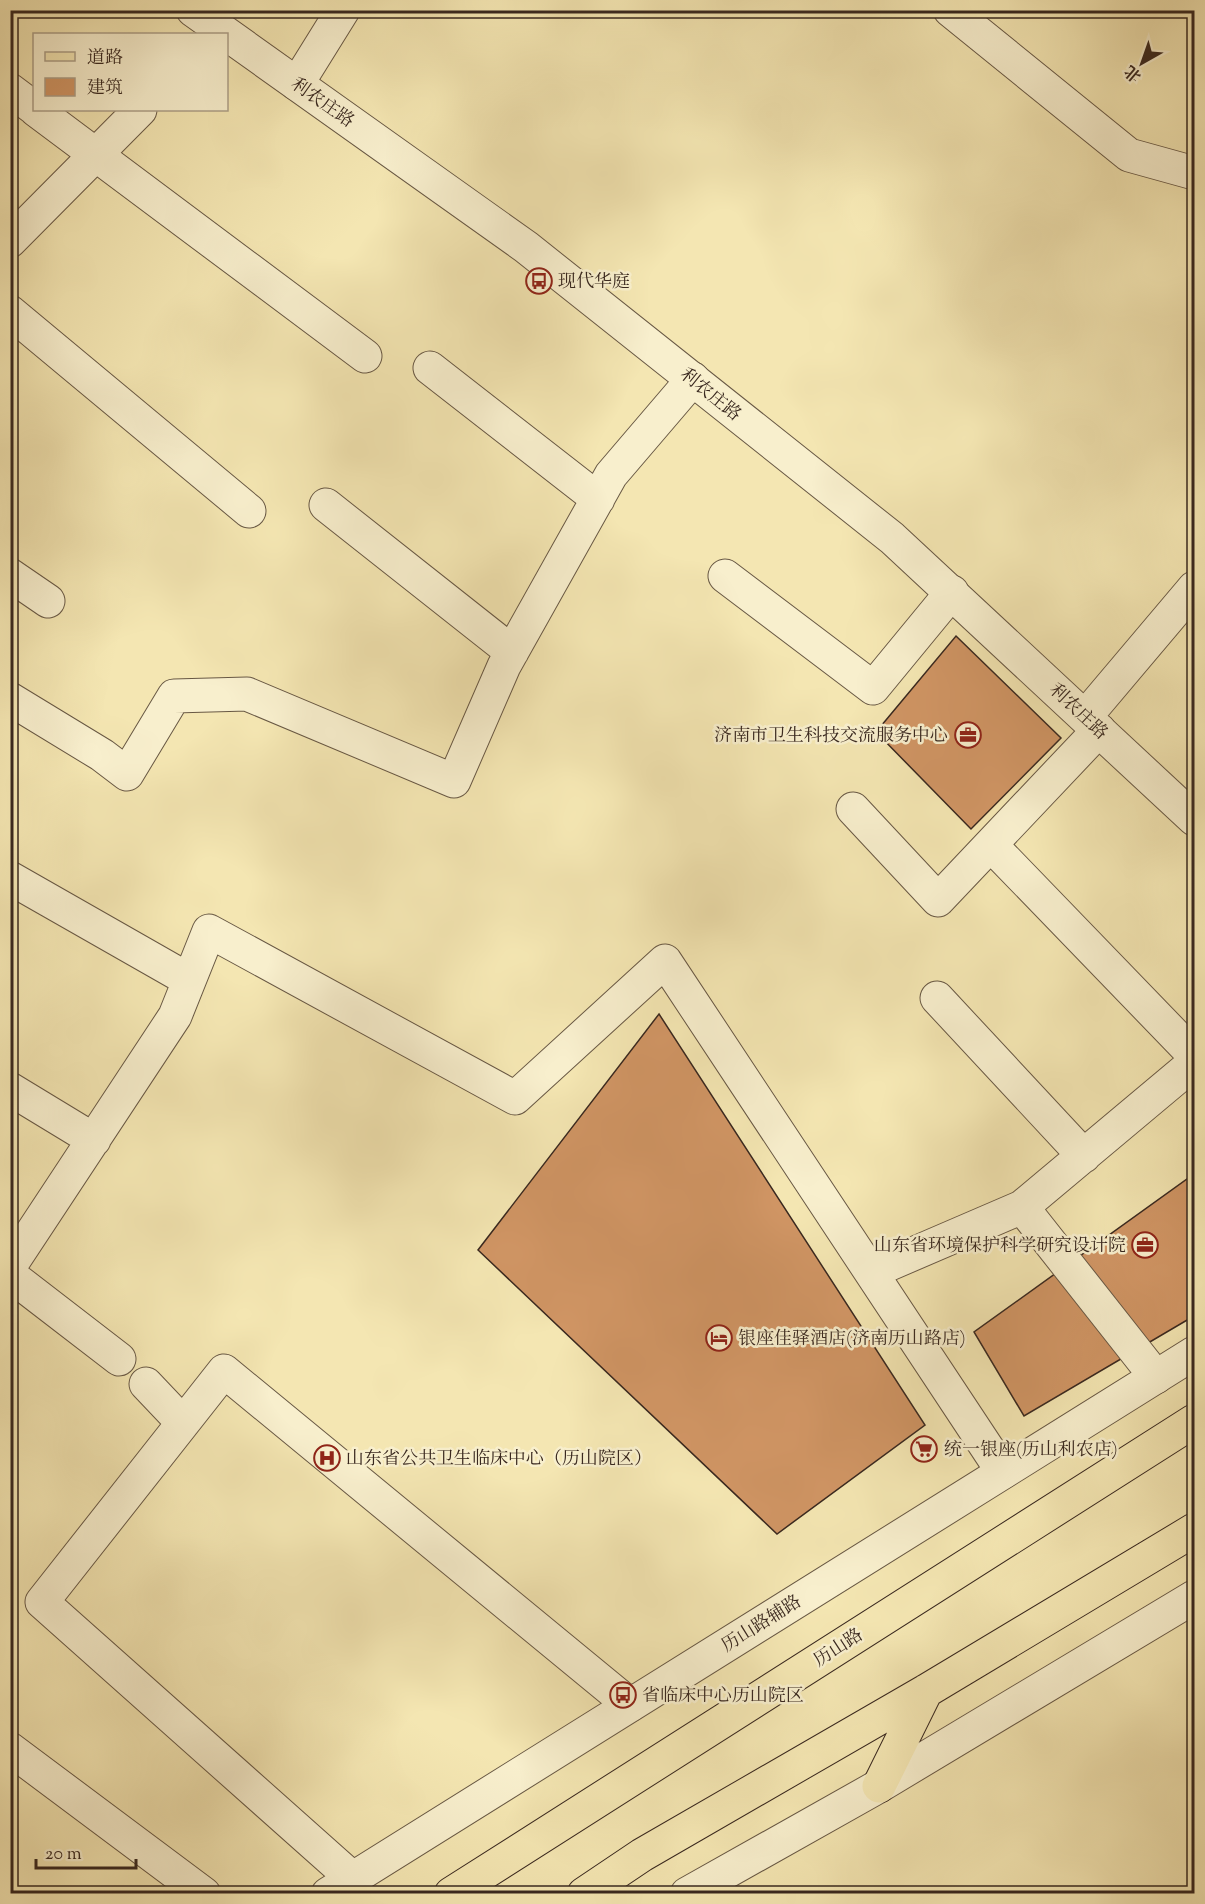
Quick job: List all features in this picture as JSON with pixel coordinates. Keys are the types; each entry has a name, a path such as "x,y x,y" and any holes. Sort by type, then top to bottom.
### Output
{"main road":[{"name":"历山路","path":"452,1893 1194,1421"},
{"path":"584,1893 642,1855 926,1691 1194,1530"},
{"path":"879,1786 926,1691"}],"street":[{"name":"利农庄路","path":"194,10 217,32"},
{"path":"297,84 343,10"},
{"path":"950,10 1129,155 1194,173"},
{"name":"利农庄路","path":"228,39 297,84 526,247 892,538 1194,819"},
{"path":"10,90 33,107"},
{"path":"38,111 364,356"},
{"path":"10,242 139,111"},
{"path":"10,312 249,511"},
{"path":"430,369 598,499"},
{"path":"10,699 102,755 127,774 174,696 247,694 454,781 512,652 611,475 693,380"},
{"path":"326,505 512,652"},
{"path":"10,576 48,601"},
{"path":"725,576 873,688 952,592"},
{"path":"853,809 938,900 991,845 1092,724 1194,588"},
{"path":"991,845 1194,1055"},
{"path":"10,878 189,980"},
{"path":"10,1266 175,1016 209,931 515,1098 665,961 1003,1472"},
{"path":"937,998 1084,1156"},
{"path":"871,1272 1022,1207 1194,1063"},
{"path":"10,1089 94,1140"},
{"path":"1022,1207 1156,1377"},
{"path":"10,1275 119,1359"},
{"name":"历山路辅路","path":"340,1886 1194,1353"},
{"path":"340,1886 42,1602 224,1371 630,1705"},
{"path":"146,1384 183,1423"},
{"path":"705,1890 1194,1597"},
{"path":"10,1749 204,1893"}],"building":[{"name":"济南市卫生科技交流服务中心","path":"956,636 1061,738 971,829 876,732"},
{"name":"银座佳驿酒店(济南历山路店)","path":"659,1014 925,1425 777,1534 478,1250"},
{"name":"山东省环境保护科学研究设计院","path":"1194,1174 1194,1316 1024,1416 974,1332"}],"place":[{"name":"现代华庭","path":"539,281"},
{"name":"济南市卫生科技交流服务中心","path":"968,735"},
{"name":"山东省环境保护科学研究设计院","path":"1145,1245"},
{"name":"银座佳驿酒店(济南历山路店)","path":"719,1338"},
{"name":"统一银座(历山利农店)","path":"924,1449"},
{"name":"山东省公共卫生临床中心（历山院区）","path":"327,1458"},
{"name":"省临床中心历山院区","path":"623,1695"}]}
